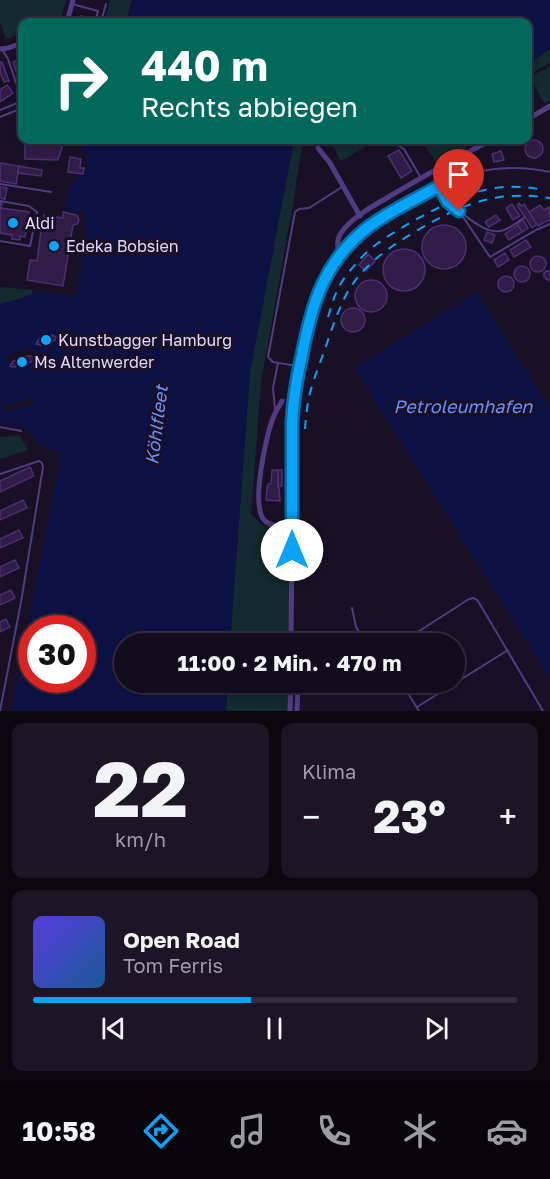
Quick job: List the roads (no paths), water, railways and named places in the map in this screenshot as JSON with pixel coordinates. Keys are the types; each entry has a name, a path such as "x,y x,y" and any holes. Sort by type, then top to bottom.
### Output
{"street":[{"path":"69,18 72,2"},
{"path":"0,47 8,48 18,44"},
{"path":"532,117 550,106"},
{"path":"292,633 293,413 299,367 312,307 323,281 340,255 338,239 344,229 374,206 484,144"},
{"path":"318,148 330,163 360,216"},
{"path":"282,401 275,412 262,460 258,507 261,516 269,524 292,528"},
{"path":"290,711 291,693"},
{"path":"297,711 298,693"}],"lane":[{"path":"72,2 98,11 96,18"},
{"path":"103,18 105,4"},
{"path":"0,47 8,59 18,83"},
{"path":"0,110 18,102"},
{"path":"0,117 18,110"},
{"path":"396,144 404,149 421,178"},
{"path":"340,255 366,229 385,216 460,177 487,170 523,168 550,172"},
{"path":"0,184 51,192"},
{"path":"439,186 448,202 479,225 493,231 503,231 525,217"},
{"path":"299,367 278,363 269,359 268,354 295,212 298,208 309,208 342,187"},
{"path":"0,201 29,206 37,212 30,246 0,241"},
{"path":"459,211 490,257 550,224"},
{"path":"275,412 273,388 278,363"},
{"path":"0,427 21,431"},
{"path":"0,474 39,461 43,467 0,711"},
{"path":"416,633 474,598 508,650 543,711"},
{"path":"352,608 361,633"},
{"path":"408,693 418,709 508,650"}],"water":[{"path":"133,0 550,0 550,49 532,61 532,18 128,18"},
{"name":"Köhlfleet","path":"83,144 293,144 250,372 231,633 114,633 114,693 227,693 226,711 11,711 18,675 18,693 96,693 96,615 30,615 61,455 58,451 44,449 24,427 0,423 0,304 32,294 33,290 77,296 85,213 64,209 72,182 76,182 78,173 86,174 89,154 82,153"},
{"name":"Petroleumhafen","path":"477,292 550,409 550,679 354,368"}],"railway":[{"path":"328,317 334,297 348,273 379,242 413,221 445,204 475,192 507,187 543,190"},
{"path":"305,429 307,406 312,387 338,313 354,283 373,262 395,244 461,208 503,197 550,198"}],"place":[{"name":"Aldi","path":"13,223"},
{"name":"Edeka Bobsien","path":"54,246"},
{"name":"Kunstbagger Hamburg","path":"46,340"},
{"name":"Ms Altenwerder","path":"22,362"}]}
